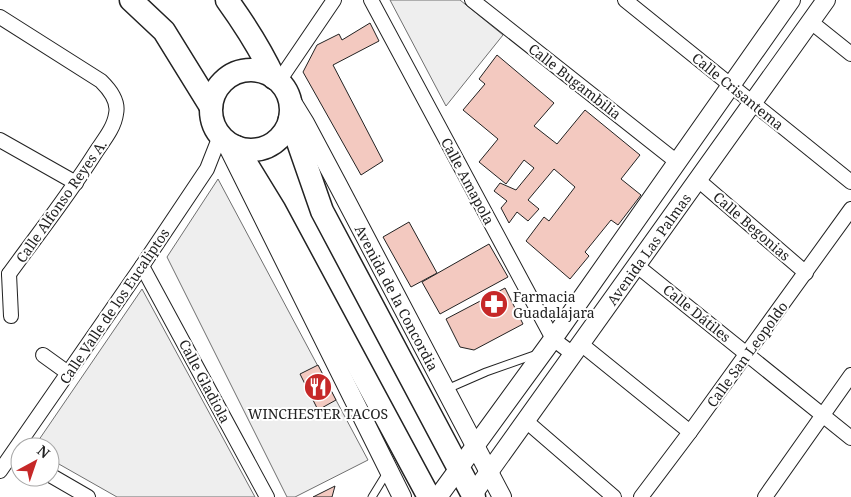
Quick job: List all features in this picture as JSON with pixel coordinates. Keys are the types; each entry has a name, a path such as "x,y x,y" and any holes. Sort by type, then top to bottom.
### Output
{"main road":[{"path":"131,0 164,32 211,107"},
{"name":"Avenida de la Concordia","path":"227,0 264,56 283,94 322,211 473,496"},
{"path":"227,141 250,150 263,148 276,142 285,132 283,94 268,73 242,70 230,75 220,83 214,94 211,117 213,122 274,209 429,497"}],"street":[{"path":"283,94 334,0"},
{"name":"Calle Amapola","path":"371,0 548,345 577,349 690,432"},
{"name":"Calle Bugambilia","path":"472,0 678,162"},
{"name":"Calle Crisantema","path":"625,0 851,182"},
{"name":"Avenida Las Palmas","path":"473,496 636,264 826,0"},
{"name":"Avenida Las Palmas","path":"438,497 678,162 787,1"},
{"name":"Calle Alfonso Reyes A.","path":"0,17 101,81 115,99 117,113 112,127 76,183 4,271"},
{"path":"810,22 851,54"},
{"name":"Avenida de la Concordia","path":"283,94 318,146 502,497"},
{"path":"0,140 76,183"},
{"path":"227,141 402,497"},
{"name":"Calle Valle de los Eucaliptos","path":"27,437 68,373 227,141"},
{"name":"Calle Begonias","path":"698,180 806,272"},
{"name":"Calle San Leopoldo","path":"641,497 851,209"},
{"name":"Calle Dátiles","path":"636,264 851,438"},
{"name":"Calle Gladiola","path":"142,266 267,497"},
{"path":"4,271 11,316"},
{"path":"42,355 68,373"},
{"path":"766,497 851,375"},
{"path":"526,421 614,497"},
{"name":"Calle Valle de los Eucaliptos","path":"0,471 10,461"},
{"path":"60,480 88,497"}],"lane":[{"path":"446,390 548,345"},
{"path":"372,497 389,471"}],"shaded area":[{"path":"390,0 460,0 503,35 446,106"},
{"path":"218,179 368,460 295,497 287,497 167,257"},
{"path":"142,289 255,497 117,497 60,465 60,437 41,437"}],"building":[{"path":"370,23 379,41 333,65 383,161 361,175 303,72 317,45 339,34 342,40"},
{"path":"497,55 554,103 534,126 557,144 585,110 640,155 621,179 641,195 618,225 611,220 585,252 589,256 570,279 526,241 544,217 549,221 575,187 554,169 528,200 539,209 528,221 517,212 509,223 501,208 507,201 494,191 500,183 516,190 534,168 524,160 506,184 479,162 498,139 463,110 485,84 479,79"},
{"path":"409,222 437,273 411,287 383,237"},
{"path":"489,244 508,277 440,314 422,282"},
{"name":"Farmacia Guadalajara","path":"505,288 523,324 474,350 460,347 446,319"},
{"name":"WINCHESTER TACOS","path":"318,365 336,400 318,410 300,374"},
{"path":"335,486 332,497 313,497"}],"place":[{"name":"Farmacia Guadalajara","path":"494,304"},
{"name":"WINCHESTER TACOS","path":"318,387"}]}
